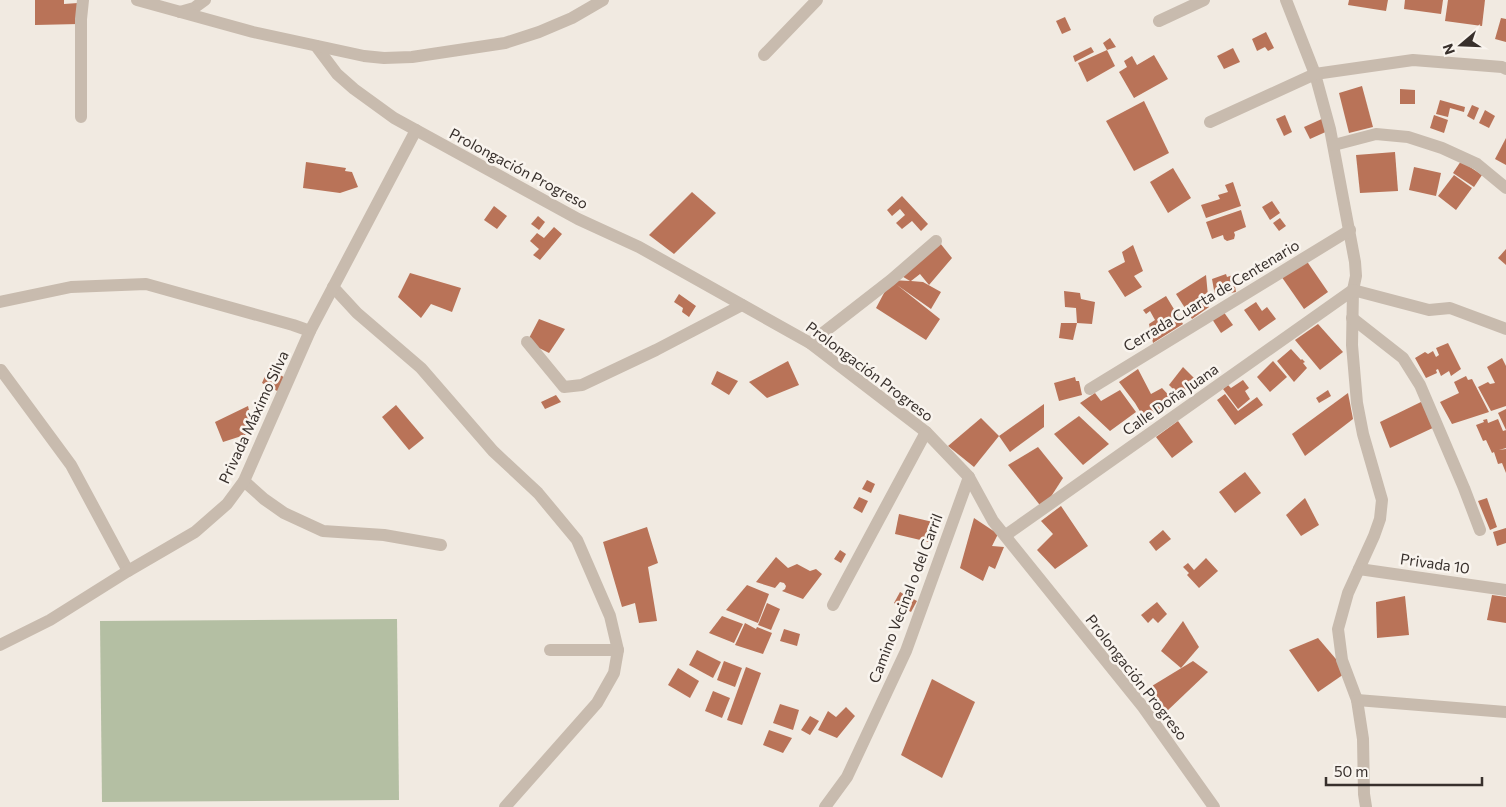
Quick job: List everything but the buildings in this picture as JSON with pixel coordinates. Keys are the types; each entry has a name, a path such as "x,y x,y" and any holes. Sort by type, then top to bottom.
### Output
{"street":[{"path":"81,117 80,20 83,0"},
{"path":"137,0 253,32 364,56 384,58 412,57 505,43 539,32 572,18 604,0"},
{"path":"180,12 194,8 205,0"},
{"path":"764,55 817,0"},
{"path":"1159,21 1204,0"},
{"path":"1286,0 1315,74 1334,145 1350,230 1356,276 1353,290 1352,345 1358,403 1363,434 1382,500 1380,518 1374,536 1348,593 1338,629 1342,660 1356,700 1363,739 1366,807"},
{"name":"Prolongación Progreso","path":"316,46 337,74 394,118 578,219 639,247 810,343 926,432 969,477 993,521 1143,708 1214,807"},
{"path":"1210,122 1315,74 1413,60 1502,67 1506,69"},
{"name":"Privada Máximo Silva","path":"0,645 50,620 195,532 227,504 244,481 310,331 416,130"},
{"path":"1334,145 1376,134 1408,137 1442,148 1477,164 1506,188"},
{"name":"Cerrada Cuarta de Centenario","path":"1090,388 1350,230"},
{"path":"810,343 891,280 936,241"},
{"path":"0,302 71,287 146,284 310,331"},
{"path":"333,288 357,313 421,368 493,450 538,493 577,540 610,616 618,650 614,673 597,703 505,807"},
{"path":"1353,290 1429,310 1450,308 1506,329"},
{"name":"Calle Doña Juana","path":"1006,535 1353,290"},
{"path":"527,342 564,387 582,385 656,350 742,305"},
{"path":"1352,318 1403,358 1420,385 1480,530"},
{"path":"0,369 71,465 128,571"},
{"path":"833,605 926,432"},
{"name":"Camino Vecinal o del Carril","path":"825,807 847,777 906,651 969,477"},
{"path":"244,481 284,513 323,531 384,535 441,545"},
{"name":"Privada 10","path":"1359,569 1506,590"},
{"path":"550,650 618,650"},
{"path":"1356,700 1506,712"}],"green space":[{"path":"397,619 399,800 102,802 100,621"}]}
